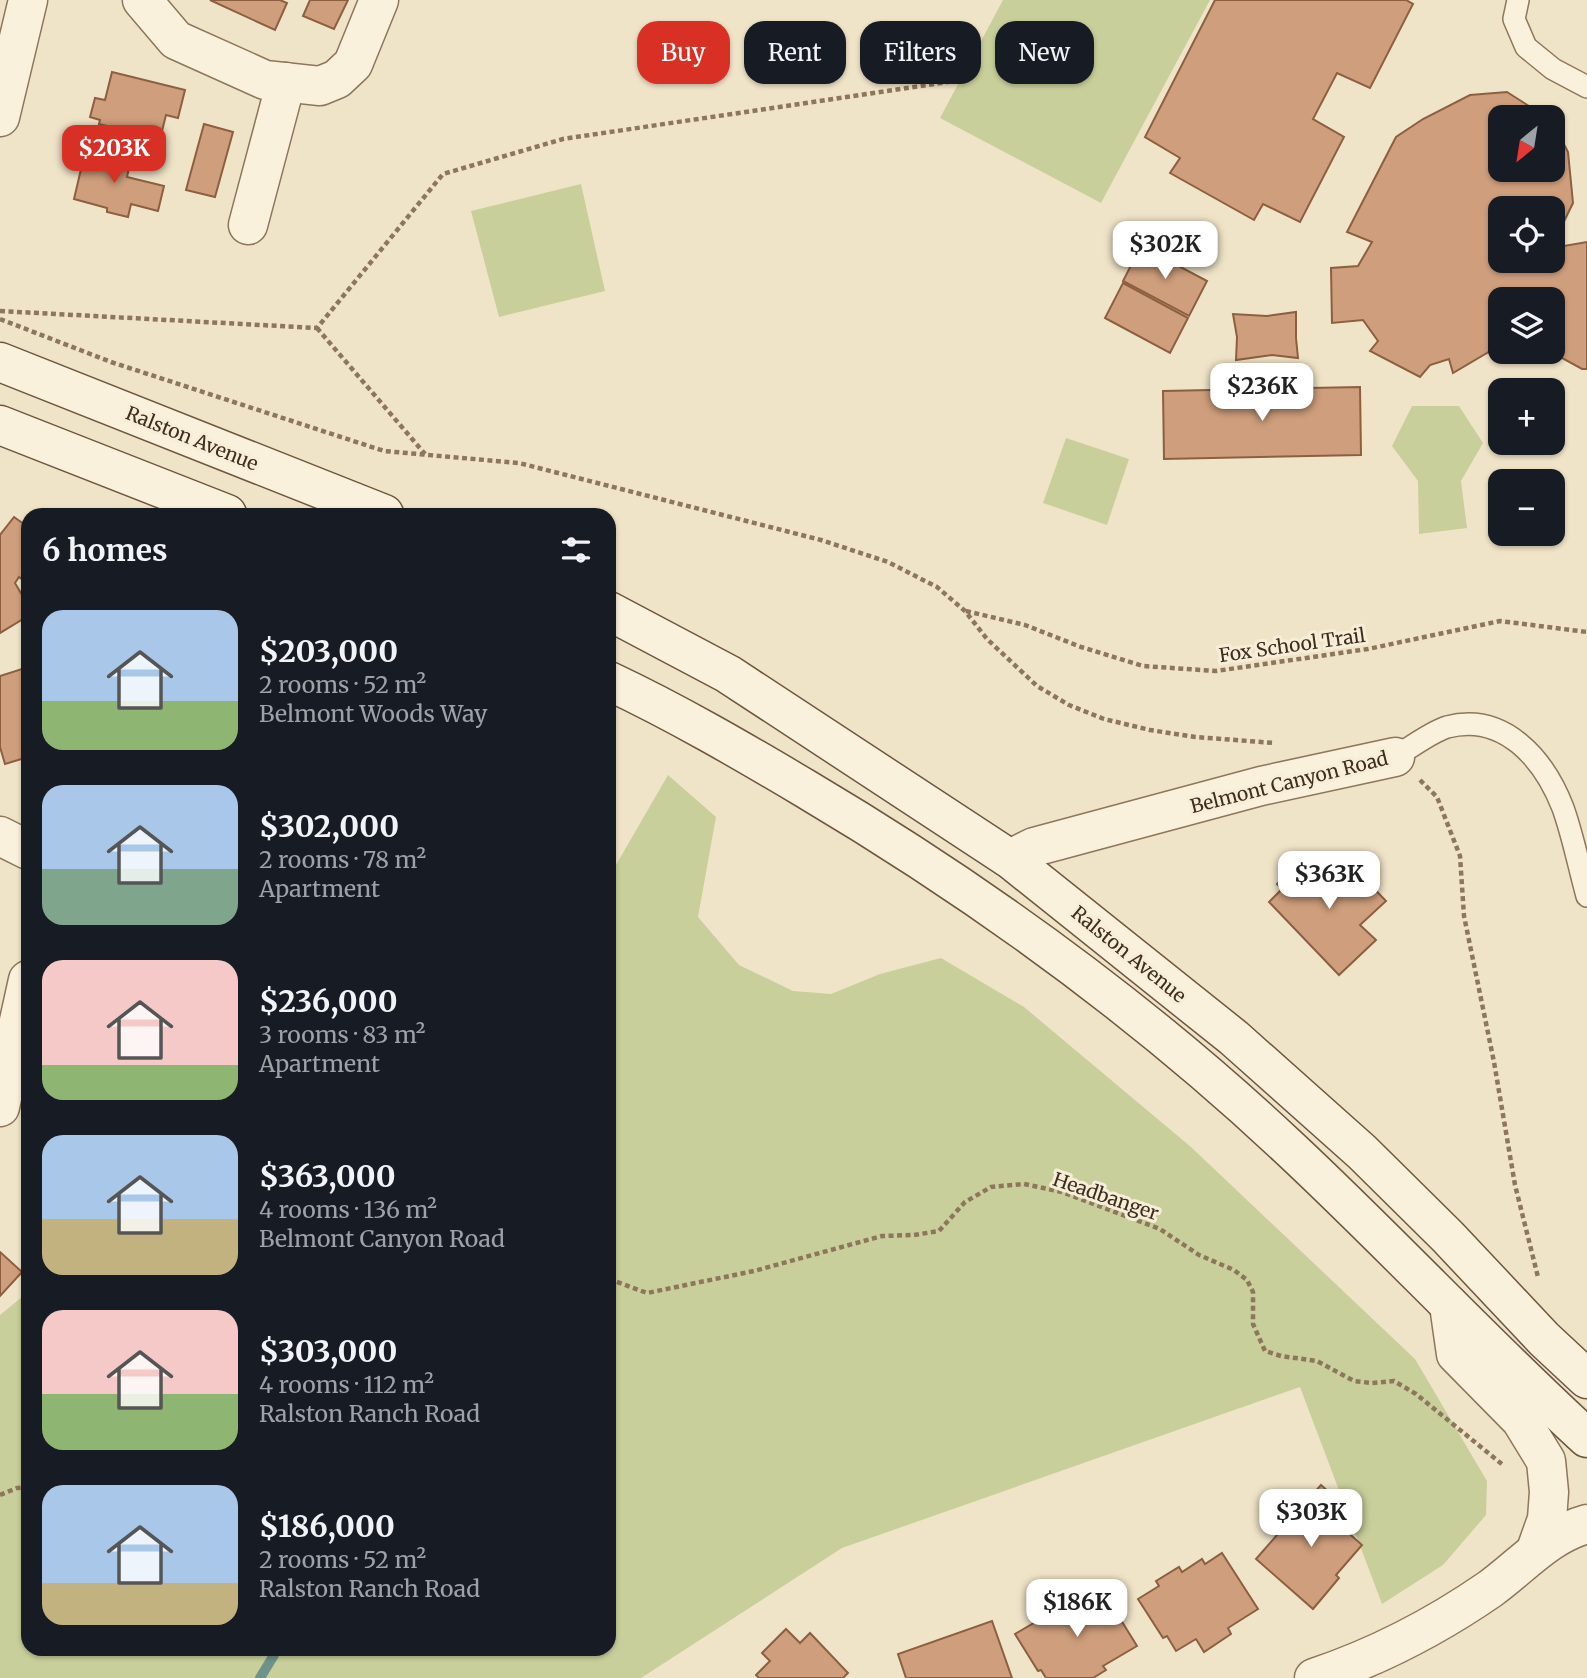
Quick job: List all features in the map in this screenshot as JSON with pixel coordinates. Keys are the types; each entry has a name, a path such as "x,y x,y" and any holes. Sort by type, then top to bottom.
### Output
{"main road":[{"path":"0,117 28,0"},
{"path":"142,0 176,40 265,79 320,86 337,79 354,64 379,0"},
{"path":"248,225 286,82"},
{"name":"Ralston Avenue","path":"0,362 369,508"},
{"path":"0,425 212,508"},
{"name":"Ralston Avenue","path":"616,615 728,674 1010,859 1234,1038 1362,1152 1448,1237 1544,1339 1587,1379"},
{"path":"616,684 664,708 856,818 934,867 1117,1000 1286,1144 1529,1385 1587,1438"},
{"name":"Belmont Canyon Road","path":"1010,859 1034,847 1261,786 1395,757"},
{"path":"0,836 21,846"},
{"path":"0,1107 21,1012"},
{"path":"1449,1305 1455,1354 1521,1420 1546,1461 1549,1492 1547,1519 1536,1550"},
{"path":"1314,1678 1394,1646 1445,1619 1492,1587 1536,1550 1561,1534 1587,1524"}],"lane":[{"path":"1518,0 1514,19 1525,47 1553,69 1587,87"},
{"name":"Belmont Canyon Road","path":"1395,757 1446,727 1482,724 1502,730 1530,754 1549,778 1563,808 1587,896"}],"path":[{"path":"317,327 443,174 563,139 934,84"},
{"path":"0,312 317,327 425,455"},
{"path":"0,319 111,362 384,451 519,463 821,540 888,562 937,587 965,611 987,639 1037,686 1069,705 1104,719 1150,730 1195,737 1287,744"},
{"name":"Fox School Trail","path":"965,611 1024,625 1143,666 1216,671 1368,649 1500,621 1587,632"},
{"path":"1395,757 1437,797 1460,856 1464,916 1494,1062 1515,1185 1541,1289"},
{"name":"Headbanger","path":"616,1282 647,1293 754,1271 882,1236 939,1231 965,1202 991,1187 1024,1184 1062,1192 1160,1229 1199,1255 1234,1270 1247,1280 1253,1292 1253,1324 1265,1351 1317,1361 1354,1381 1394,1381 1416,1394 1512,1472"},
{"path":"0,1496 21,1488"}],"green space":[{"path":"1003,0 1210,0 1101,203 940,118 958,84 981,84 981,41"},
{"path":"581,184 605,291 499,317 471,211"},
{"path":"1412,406 1459,406 1483,443 1461,481 1467,528 1419,534 1418,481 1392,446"},
{"path":"1066,438 1129,459 1107,525 1043,503"},
{"path":"668,775 716,817 698,917 739,965 793,991 831,994 880,974 941,958 1024,1007 1191,1147 1415,1359 1487,1481 1486,1515 1443,1565 1382,1604 1300,1387 842,1548 641,1678 0,1678 0,1315 21,1298 21,1656 616,1656 616,865"}],"building":[{"path":"210,0 280,0 287,3 275,30"},
{"path":"310,0 348,0 334,29 303,16"},
{"path":"1215,0 1406,0 1413,4 1370,88 1337,73 1313,119 1344,137 1300,222 1263,204 1254,220 1170,173 1180,158 1145,137"},
{"path":"112,72 185,90 178,118 166,115 162,131 151,128 149,136 99,124 100,120 90,117 95,98 105,100"},
{"path":"1507,92 1527,105 1488,105 1488,182 1565,182 1565,146 1568,152 1573,203 1565,219 1565,196 1488,196 1488,273 1565,273 1565,246 1587,242 1587,369 1565,360 1565,287 1488,287 1488,352 1453,373 1449,359 1430,365 1420,377 1370,351 1378,341 1363,320 1332,323 1331,268 1358,266 1372,242 1347,232 1396,137 1423,119 1470,95"},
{"path":"204,124 233,132 215,197 186,190"},
{"path":"86,148 131,159 127,177 164,186 158,211 131,204 128,217 74,199"},
{"path":"1141,246 1207,281 1189,316 1123,281"},
{"path":"1123,283 1188,318 1170,353 1105,318"},
{"path":"1296,312 1298,358 1272,355 1236,360 1237,337 1233,314 1267,316"},
{"path":"1360,387 1361,455 1164,459 1163,391"},
{"path":"14,517 21,522 21,579 19,577 15,583 21,593 21,620 0,633 0,535"},
{"path":"21,669 21,759 5,764 0,747 0,676"},
{"path":"1321,855 1324,858 1327,856 1347,881 1358,872 1386,901 1360,925 1376,940 1339,975 1269,902 1282,889 1277,884 1300,863 1306,870"},
{"path":"0,1252 21,1273 0,1296"},
{"path":"1321,1485 1347,1508 1335,1521 1362,1545 1336,1575 1339,1578 1313,1609 1256,1559"},
{"path":"1222,1553 1258,1609 1228,1628 1231,1634 1204,1652 1196,1639 1176,1651 1167,1636 1163,1638 1138,1599 1159,1586 1156,1581 1179,1567 1182,1572 1202,1559 1205,1564"},
{"path":"1103,1591 1137,1646 1103,1666 1106,1670 1093,1678 1046,1678 1041,1670 1038,1671 1015,1634 1080,1596 1084,1603"},
{"path":"992,1621 1012,1678 906,1678 898,1654"},
{"path":"786,1629 800,1643 810,1633 848,1673 843,1678 759,1678 756,1675 770,1661 762,1653"}],"waterway":[{"path":"260,1678 273,1656"}]}
